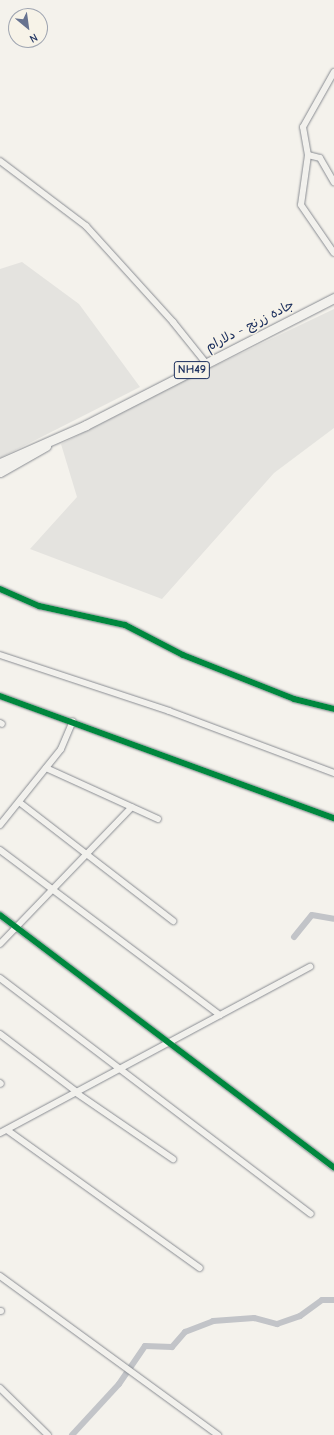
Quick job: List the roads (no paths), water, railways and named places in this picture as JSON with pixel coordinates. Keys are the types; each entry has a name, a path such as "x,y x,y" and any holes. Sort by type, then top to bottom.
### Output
{"highway":[{"name":"جاده زرنج - دلارام","path":"0,472 34,454 50,443 334,298"},
{"name":"جاده زرنج - دلارام","path":"0,463 31,448 50,443"}],"street":[{"path":"334,72 303,127 308,155 302,210 334,253"},
{"path":"308,155 320,158 334,182"},
{"path":"0,161 86,226 173,322 206,363"},
{"path":"0,589 39,606 125,625 191,658 294,699 334,709"},
{"path":"0,656 169,711 334,773"},
{"path":"0,696 73,721 334,818"},
{"path":"0,825 20,802 61,749 73,721"},
{"path":"46,768 158,819"},
{"path":"20,802 87,852 174,921"},
{"path":"0,944 132,807"},
{"path":"0,850 220,1015"},
{"path":"0,915 334,1168"},
{"path":"0,1133 310,967"},
{"path":"0,978 311,1214"},
{"path":"0,1034 76,1092 173,1159"},
{"path":"7,1130 200,1268"},
{"path":"0,1276 124,1368 218,1435"},
{"path":"0,1388 48,1435"}],"waterway":[{"path":"294,937 312,915 334,919"},
{"path":"72,1435 119,1384 145,1346 172,1347 185,1332 213,1321 254,1318 277,1324 300,1316 322,1300 334,1300"}]}
